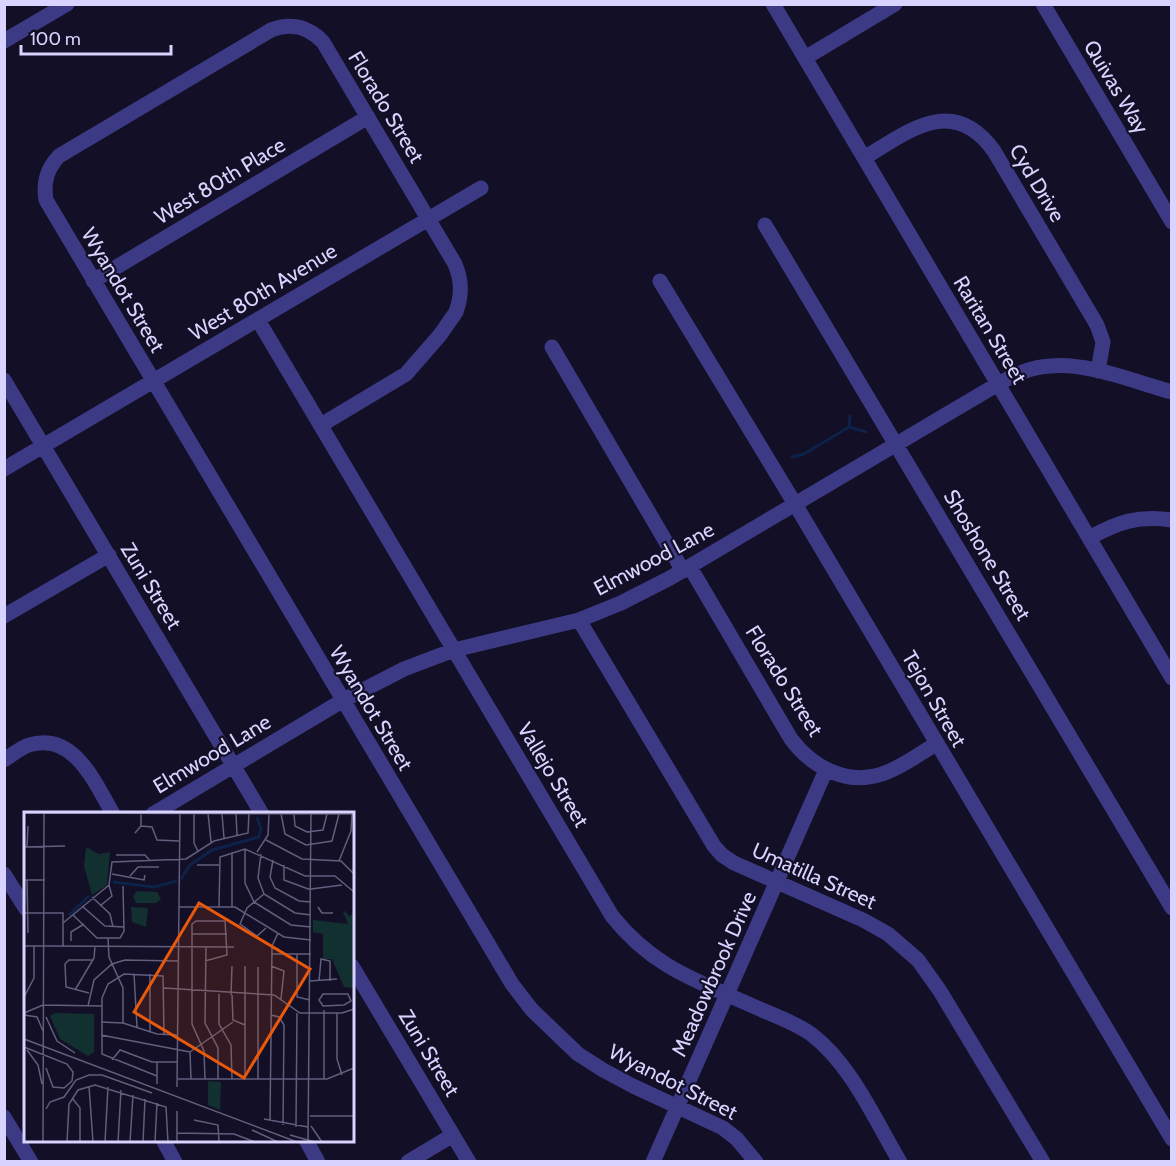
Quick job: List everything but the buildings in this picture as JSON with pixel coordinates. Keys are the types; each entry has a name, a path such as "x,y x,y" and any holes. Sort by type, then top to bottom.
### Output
{"street":[{"path":"4,41 67,4"},
{"name":"Raritan Street","path":"773,4 1172,678"},
{"path":"805,58 895,4"},
{"name":"Quivas Way","path":"1043,4 1172,222"},
{"name":"Florado Street","path":"44,185 49,168 66,151 271,30 287,26 299,27 310,31 323,42 455,264 461,290 456,312 440,335 406,374 321,425"},
{"name":"West 80th Place","path":"93,281 368,117"},
{"name":"Cyd Drive","path":"864,158 918,126 935,121 958,122 982,135 994,151 1097,325 1103,342 1098,372"},
{"name":"Wyandot Street","path":"44,185 46,200 93,281 512,984 532,1010 564,1043 592,1064 729,1133 748,1150 756,1161"},
{"name":"West 80th Avenue","path":"4,469 481,188"},
{"name":"Shoshone Street","path":"765,225 1172,908"},
{"name":"Tejon Street","path":"660,281 1172,1138"},
{"name":"Vallejo Street","path":"258,320 612,916 640,946 659,961 690,978 795,1025 821,1042 843,1066 900,1161"},
{"name":"Florado Street","path":"552,347 791,739 806,756 826,770 860,778 872,777 887,772 936,744"},
{"name":"Elmwood Lane","path":"155,812 342,701 396,673 454,650 579,620 621,603 686,569 1023,371 1048,366 1074,367 1172,392"},
{"name":"Zuni Street","path":"4,380 261,812"},
{"path":"1089,538 1113,525 1130,520 1151,518 1172,520"},
{"path":"4,616 109,555"},
{"name":"Umatilla Street","path":"579,620 709,840 727,859 877,927 918,960 940,991 1043,1161"},
{"path":"4,760 37,743 65,748 82,763 112,812"},
{"name":"Meadowbrook Drive","path":"653,1161 826,770"},
{"path":"4,874 24,906"},
{"name":"Zuni Street","path":"354,969 469,1161"},
{"path":"4,1117 31,1161"},
{"path":"408,1161 453,1135"},
{"path":"164,1142 175,1161"},
{"path":"307,1142 318,1161"}],"waterway":[{"path":"849,427 850,416"},
{"path":"792,457 804,454 849,427 866,432"}]}
